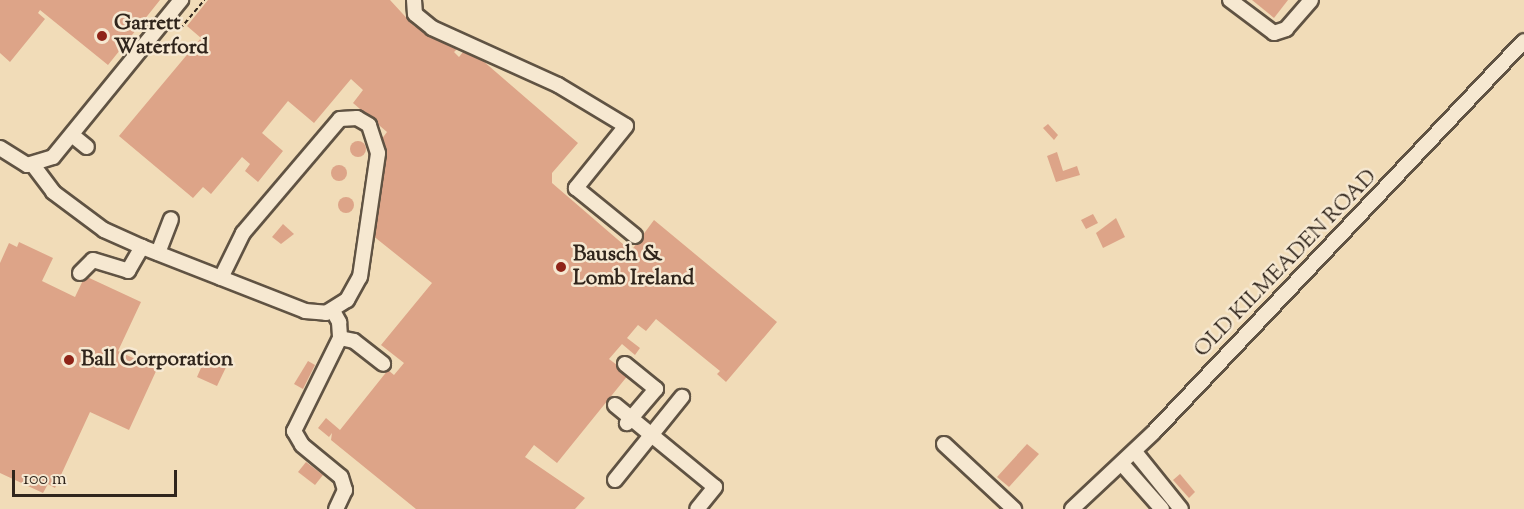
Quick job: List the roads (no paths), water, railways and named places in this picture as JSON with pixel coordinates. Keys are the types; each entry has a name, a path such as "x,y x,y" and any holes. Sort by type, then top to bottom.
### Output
{"street":[{"path":"0,148 16,161 33,165 53,157 181,0"},
{"path":"414,0 415,14 432,28 570,91 626,126 576,188 635,236"},
{"path":"1230,0 1274,33 1286,29 1311,0"},
{"name":"OLD KILMEADEN ROAD","path":"1072,509 1134,452 1524,41"},
{"path":"33,165 46,186 80,215 142,247 221,278 312,313 333,311 353,292 360,277 378,153 373,131 357,118 340,119 243,233 221,278"},
{"path":"72,135 87,147"},
{"path":"158,253 171,219"},
{"path":"80,273 93,260 128,271 142,247"},
{"path":"333,311 339,322 340,338 294,431 302,445 341,477 345,490 336,509"},
{"path":"340,338 354,341 383,364"},
{"path":"625,363 656,389 629,421"},
{"path":"615,480 682,397"},
{"path":"615,405 629,421 652,435 715,487 697,509"},
{"path":"944,444 1014,509"},
{"path":"1134,452 1181,509"},
{"path":"1122,464 1162,509"}],"place":[{"name":"Garrett Waterford","path":"102,36"},
{"name":"Bausch & Lomb Ireland","path":"561,267"},
{"name":"Ball Corporation","path":"69,360"}]}
